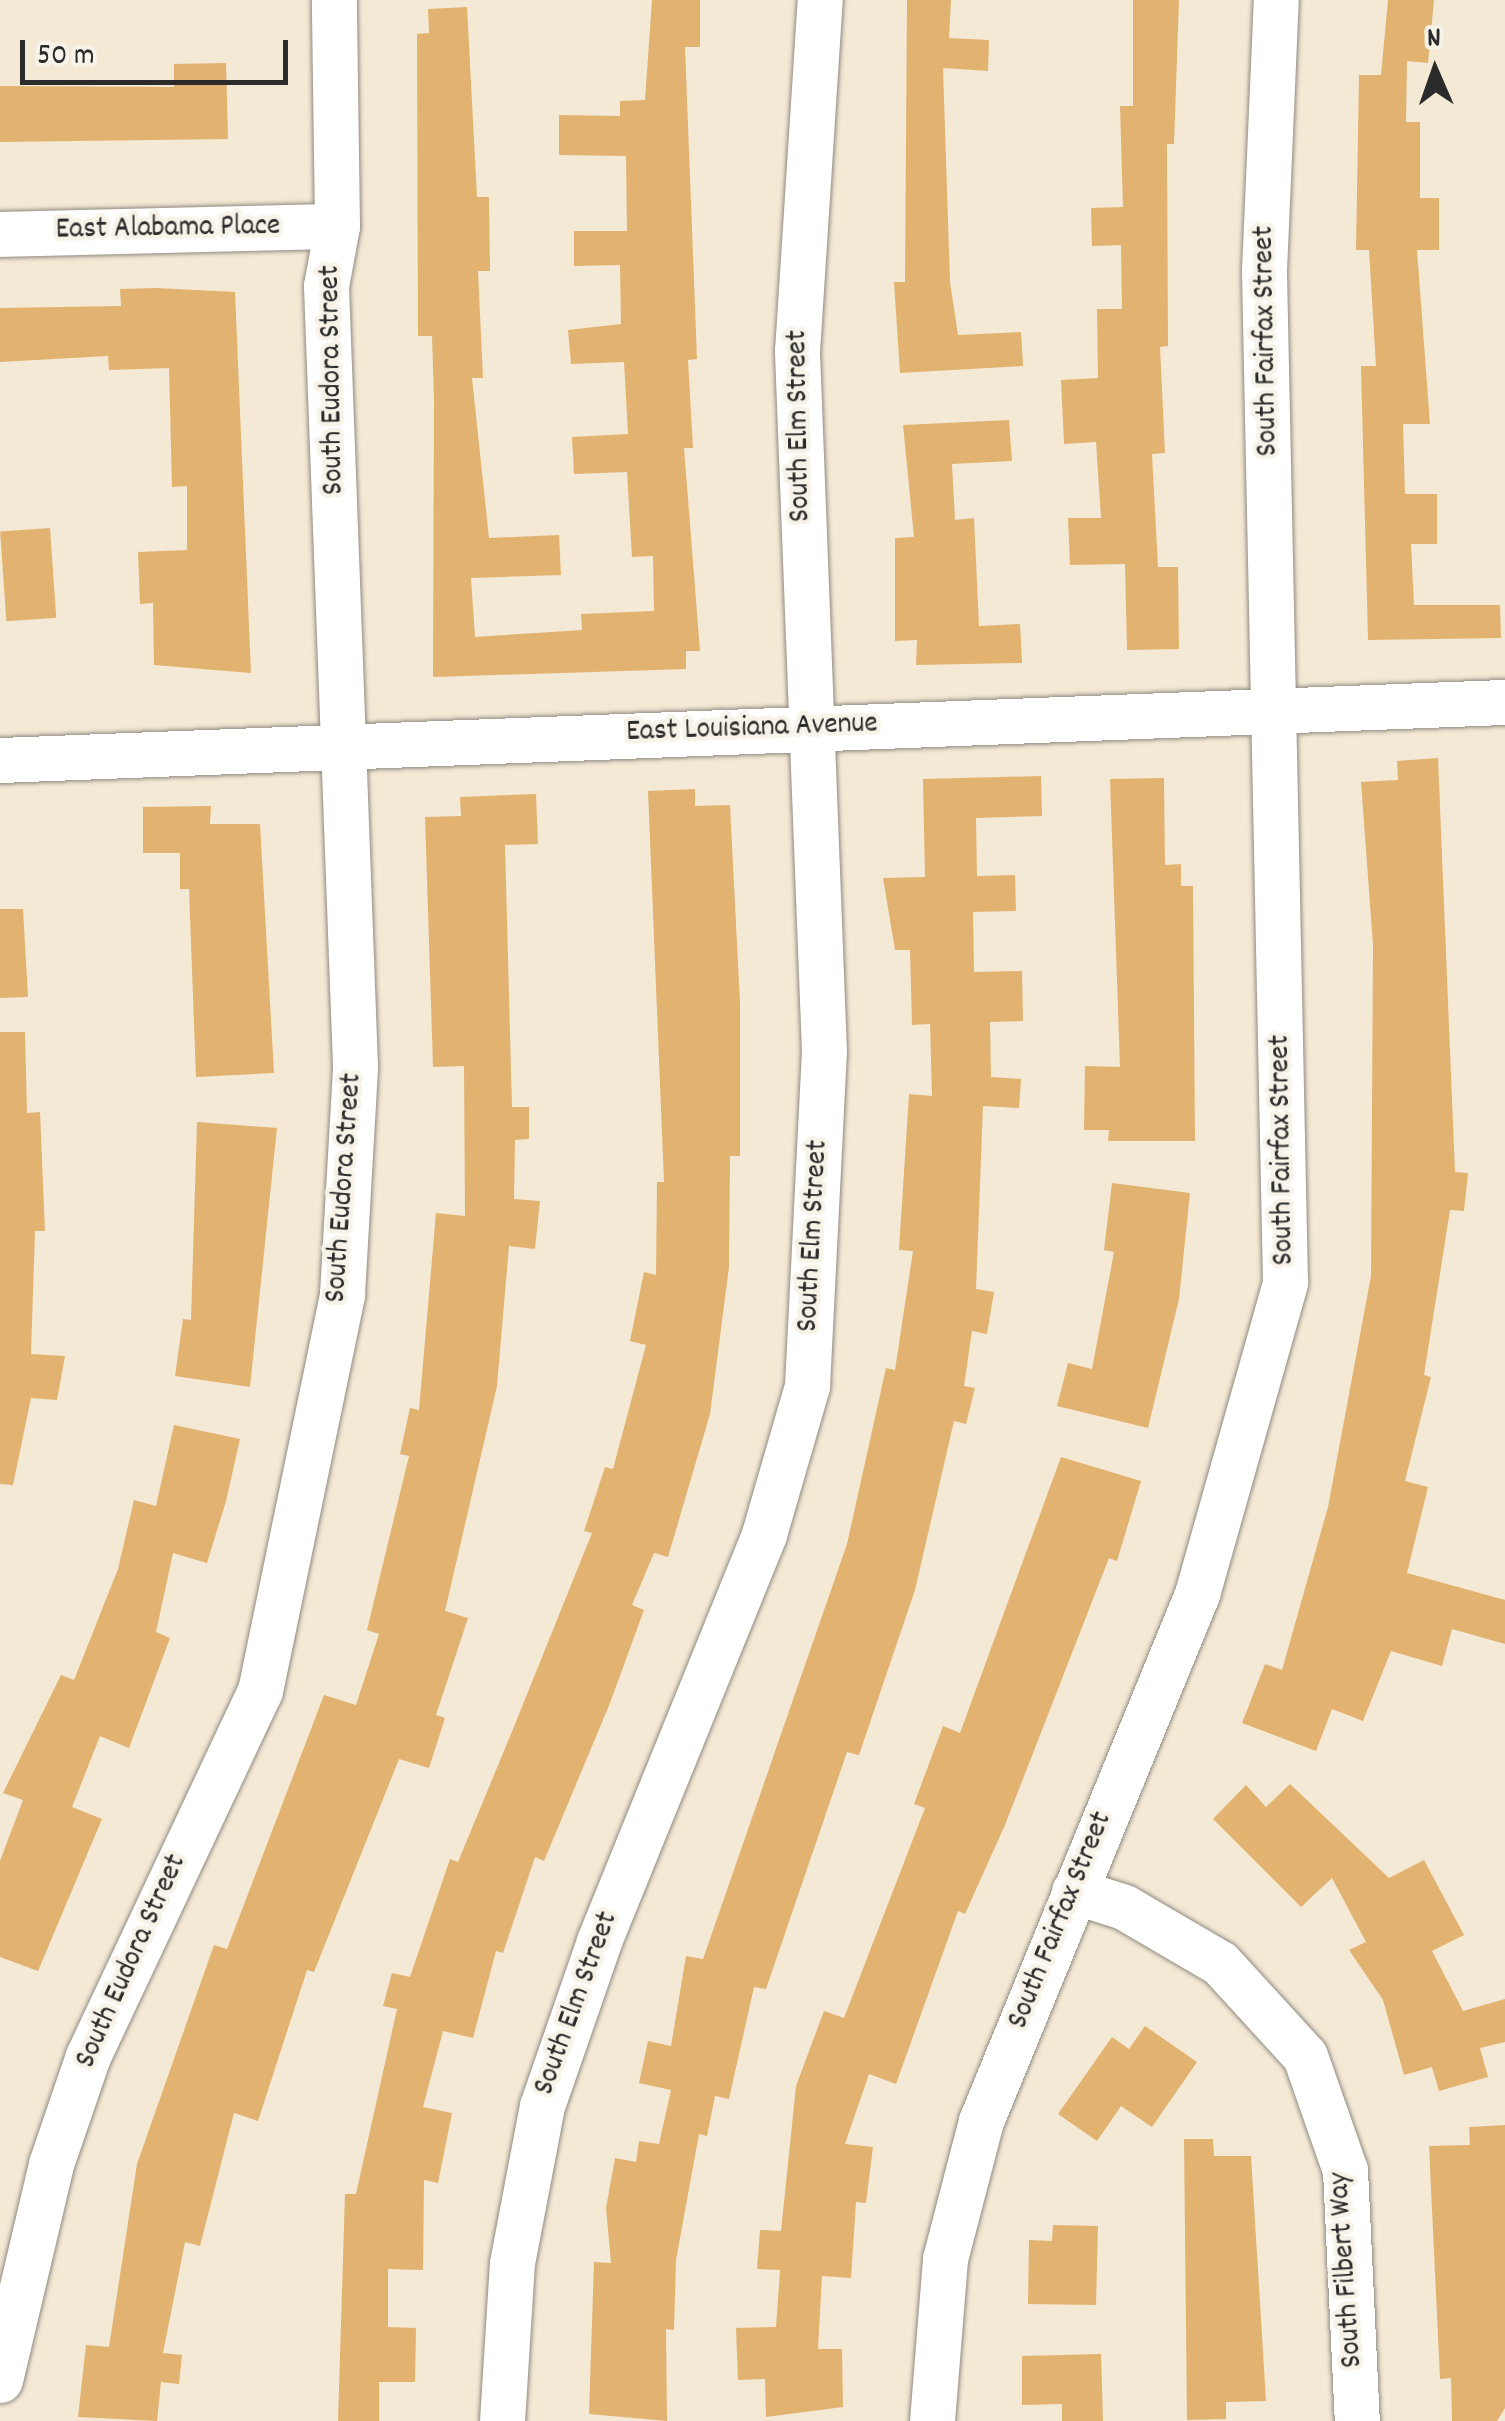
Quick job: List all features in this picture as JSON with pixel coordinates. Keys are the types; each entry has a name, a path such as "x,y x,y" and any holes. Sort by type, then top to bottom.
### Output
{"street":[{"name":"South Eudora Street","path":"0,2380 51,2164 88,2056 264,1672 350,1216 344,746 326,286 337,226 334,0"},
{"name":"South Elm Street","path":"502,2421 512,2262 542,2106 598,1940 764,1534 807,1386 824,1052 797,350 820,0"},
{"name":"South Fairfax Street","path":"932,2421 937,2313 959,2192 1074,1891 1197,1594 1286,1282 1278,710 1264,270 1276,0"},
{"name":"East Alabama Place","path":"0,234 337,226"},
{"name":"East Louisiana Avenue","path":"0,760 1505,702"},
{"name":"South Filbert Way","path":"1074,1891 1124,1907 1220,1963 1305,2056 1345,2170 1357,2421"}],"building":[{"path":"652,0 700,0 700,47 685,47 697,359 688,360 693,448 684,448 700,651 686,651 686,669 433,677 434,400 432,336 418,336 417,34 429,33 428,9 467,7 477,197 489,197 490,271 478,271 483,378 472,378 489,538 559,535 561,575 471,578 475,637 582,630 581,614 654,611 653,556 632,557 627,472 574,474 572,437 628,434 624,362 571,364 568,330 621,324 620,265 574,266 574,231 627,231 626,156 559,155 559,115 620,116 620,101 645,100"},
{"path":"907,0 951,0 949,38 989,40 988,71 943,68 950,282 958,335 1021,332 1023,366 900,373 894,282 905,282"},
{"path":"1133,0 1179,0 1174,144 1167,144 1168,346 1160,347 1165,453 1152,454 1158,567 1178,567 1179,649 1127,650 1125,564 1070,565 1068,518 1101,518 1096,442 1064,444 1061,380 1098,378 1097,309 1122,309 1121,245 1092,246 1091,208 1123,207 1120,106 1133,106"},
{"path":"1388,0 1434,0 1428,63 1407,61 1406,122 1420,122 1420,198 1439,198 1439,250 1417,250 1430,424 1403,424 1405,494 1437,494 1437,544 1411,544 1414,605 1500,605 1501,638 1368,640 1361,366 1376,366 1369,250 1356,250 1359,75 1381,75"},
{"path":"226,63 228,139 0,142 0,86 174,87 174,64"},
{"path":"120,289 235,292 251,673 154,665 153,603 140,604 138,552 187,550 187,486 172,487 169,368 109,370 108,356 0,362 0,308 121,306"},
{"path":"1009,420 1012,461 952,464 955,520 974,518 979,626 1020,624 1022,663 916,665 917,640 895,641 895,538 914,537 903,425"},
{"path":"50,528 56,618 6,621 0,531"},
{"path":"1438,758 1455,1172 1468,1173 1464,1211 1450,1210 1424,1375 1431,1377 1405,1481 1428,1487 1407,1573 1505,1600 1505,1644 1452,1629 1442,1666 1391,1651 1363,1721 1332,1709 1316,1751 1242,1723 1265,1664 1282,1670 1328,1507 1371,1276 1373,945 1361,782 1398,780 1397,761"},
{"path":"1041,776 1042,816 976,818 977,876 1015,875 1016,911 973,912 974,972 1022,971 1023,1021 990,1022 991,1077 1021,1079 1019,1108 983,1106 976,1289 994,1292 987,1334 972,1331 964,1386 975,1388 966,1424 954,1421 915,1590 859,1755 847,1752 766,1989 754,1987 729,2099 715,2096 707,2136 699,2134 676,2260 674,2330 666,2329 667,2421 589,2414 594,2262 611,2263 606,2208 615,2158 636,2162 639,2141 659,2144 671,2090 639,2083 648,2041 671,2046 686,1956 703,1959 847,1544 886,1368 895,1370 913,1251 899,1250 909,1094 932,1096 930,1024 912,1025 910,950 895,950 883,878 925,877 923,779"},
{"path":"1164,778 1165,865 1181,864 1181,886 1193,886 1195,1141 1108,1141 1109,1130 1084,1130 1085,1066 1120,1067 1110,779"},
{"path":"695,789 695,806 730,805 740,1003 740,1156 730,1156 729,1267 710,1414 668,1557 654,1553 632,1605 644,1610 610,1703 544,1861 535,1857 503,1953 496,1951 473,2038 443,2031 423,2107 452,2113 438,2183 424,2180 423,2270 388,2269 388,2327 416,2328 415,2382 379,2382 379,2421 338,2421 345,2194 356,2194 397,2009 383,2006 392,1973 410,1977 450,1859 458,1862 513,1729 592,1533 584,1531 605,1467 613,1469 646,1345 630,1341 644,1272 656,1275 657,1182 664,1182 648,791"},
{"path":"536,794 538,844 505,845 512,1107 529,1107 529,1139 515,1140 514,1199 540,1201 535,1249 509,1246 497,1386 445,1611 468,1618 436,1715 445,1718 429,1768 399,1759 314,1972 307,1970 258,2121 234,2113 200,2246 185,2242 163,2353 182,2355 179,2384 161,2382 157,2421 78,2417 86,2345 109,2347 137,2164 214,1945 227,1949 324,1695 356,1705 379,1634 367,1630 409,1456 400,1454 410,1408 419,1410 436,1213 465,1216 464,1066 433,1067 425,817 461,816 460,797"},
{"path":"211,806 210,824 260,824 274,1073 196,1077 189,889 180,889 180,853 143,853 143,807"},
{"path":"0,909 23,909 28,997 0,998"},
{"path":"0,1032 25,1032 27,1113 40,1112 45,1231 35,1231 31,1354 65,1356 57,1400 31,1398 13,1485 0,1484"},
{"path":"197,1122 277,1128 250,1387 175,1376 183,1319 191,1320"},
{"path":"1112,1183 1190,1193 1179,1299 1148,1428 1057,1406 1068,1363 1092,1369 1114,1252 1104,1250"},
{"path":"174,1425 240,1439 226,1501 207,1563 173,1553 156,1632 170,1638 129,1748 100,1736 72,1807 102,1819 38,1971 0,1957 0,1861 23,1800 3,1793 61,1675 74,1680 118,1569 134,1500 156,1506"},
{"path":"1061,1457 1141,1481 1117,1561 1109,1558 1005,1825 965,1914 958,1911 896,2084 869,2074 845,2144 873,2147 866,2203 856,2202 851,2278 822,2276 818,2349 842,2349 843,2407 766,2417 765,2379 738,2380 736,2328 776,2327 780,2270 757,2269 760,2230 781,2231 796,2086 824,2011 844,2018 925,1808 914,1804 943,1726 960,1733"},
{"path":"1290,1784 1389,1878 1424,1860 1464,1935 1432,1951 1463,2011 1505,1999 1505,2042 1480,2048 1488,2077 1439,2091 1432,2067 1404,2075 1383,2000 1349,1950 1366,1942 1332,1878 1301,1907 1213,1819 1246,1785 1266,1807"},
{"path":"1145,2026 1197,2062 1152,2127 1121,2106 1097,2141 1058,2114 1112,2037 1129,2049"},
{"path":"1505,2125 1505,2408 1497,2421 1452,2421 1451,2378 1440,2379 1429,2146 1470,2145 1469,2127"},
{"path":"1184,2139 1213,2139 1214,2156 1251,2156 1266,2401 1226,2402 1226,2419 1187,2420"},
{"path":"1053,2225 1098,2226 1096,2305 1028,2304 1029,2240 1052,2241"},
{"path":"1101,2354 1103,2421 1062,2421 1062,2404 1022,2405 1022,2356"}]}
